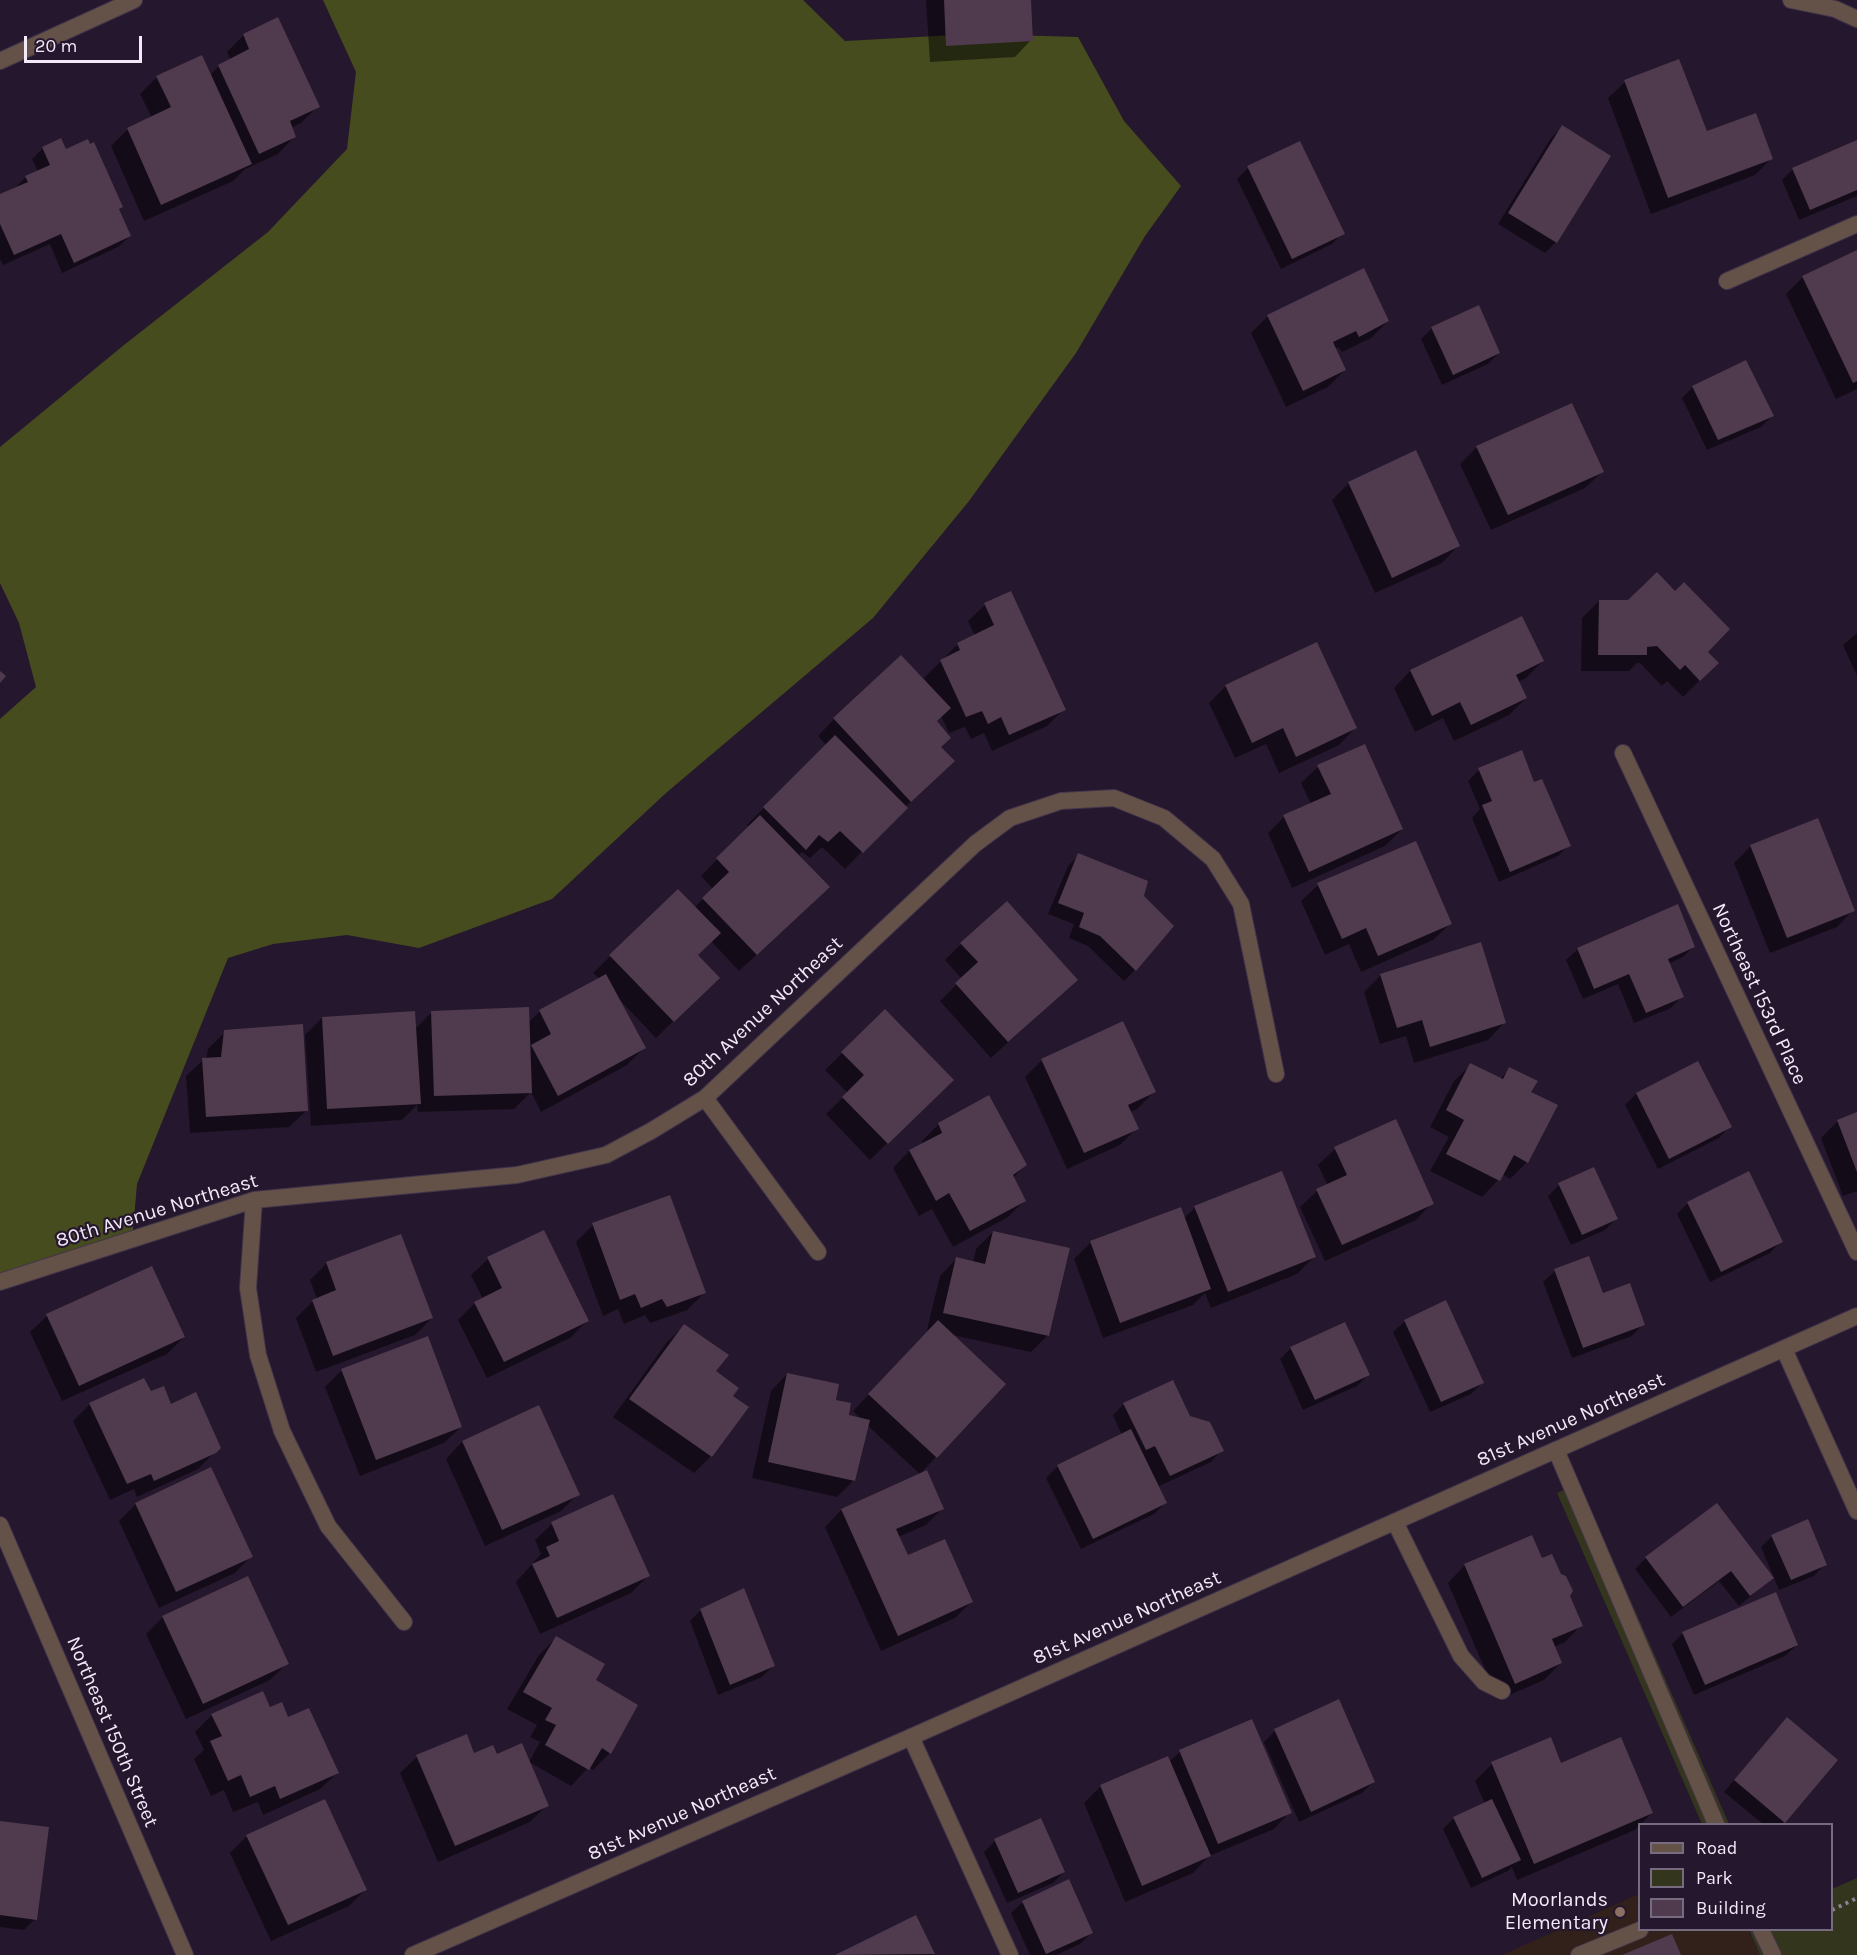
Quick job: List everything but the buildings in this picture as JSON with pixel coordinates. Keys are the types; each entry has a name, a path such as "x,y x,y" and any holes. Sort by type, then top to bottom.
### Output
{"street":[{"path":"0,61 134,0"},
{"path":"1791,0 1835,9 1857,19"},
{"path":"1727,281 1857,224"},
{"name":"Northeast 153rd Place","path":"1623,753 1857,1252"},
{"name":"80th Avenue Northeast","path":"0,1282 254,1200 517,1175 606,1155 705,1098 975,844 1010,818 1061,801 1114,798 1164,818 1213,859 1241,904 1276,1074"},
{"path":"705,1098 818,1252"},
{"path":"254,1200 248,1288 258,1355 282,1431 328,1526 404,1622"},
{"name":"81st Avenue Northeast","path":"413,1955 911,1737 1857,1316"},
{"path":"1784,1349 1857,1511"},
{"path":"1556,1450 1716,1823"},
{"path":"1395,1522 1461,1656 1484,1682 1502,1691"},
{"name":"Northeast 150th Street","path":"0,1525 185,1955"},
{"path":"911,1737 1010,1955"},
{"path":"1579,1955 1638,1930"},
{"path":"1762,1931 1773,1955"}],"path":[{"path":"1833,1910 1857,1898"}],"shaded area":[{"name":"Moorlands Elementary","path":"1638,1894 1638,1931 1748,1931 1760,1955 1502,1955"}],"green space":[{"path":"323,0 803,0 845,41 973,34 1078,37 1124,121 1181,186 1145,236 1076,353 969,501 873,618 666,793 552,899 419,948 347,935 273,944 228,958 137,1184 132,1241 0,1282 0,719 36,687 19,623 0,583 0,447 124,345 268,232 347,149 356,72"},
{"path":"1579,1483 1729,1823 1702,1823 1557,1493"},
{"path":"1857,1878 1857,1955 1760,1955 1749,1931 1833,1931 1833,1889"}],"place":[{"name":"Moorlands Elementary","path":"1620,1912"}]}
